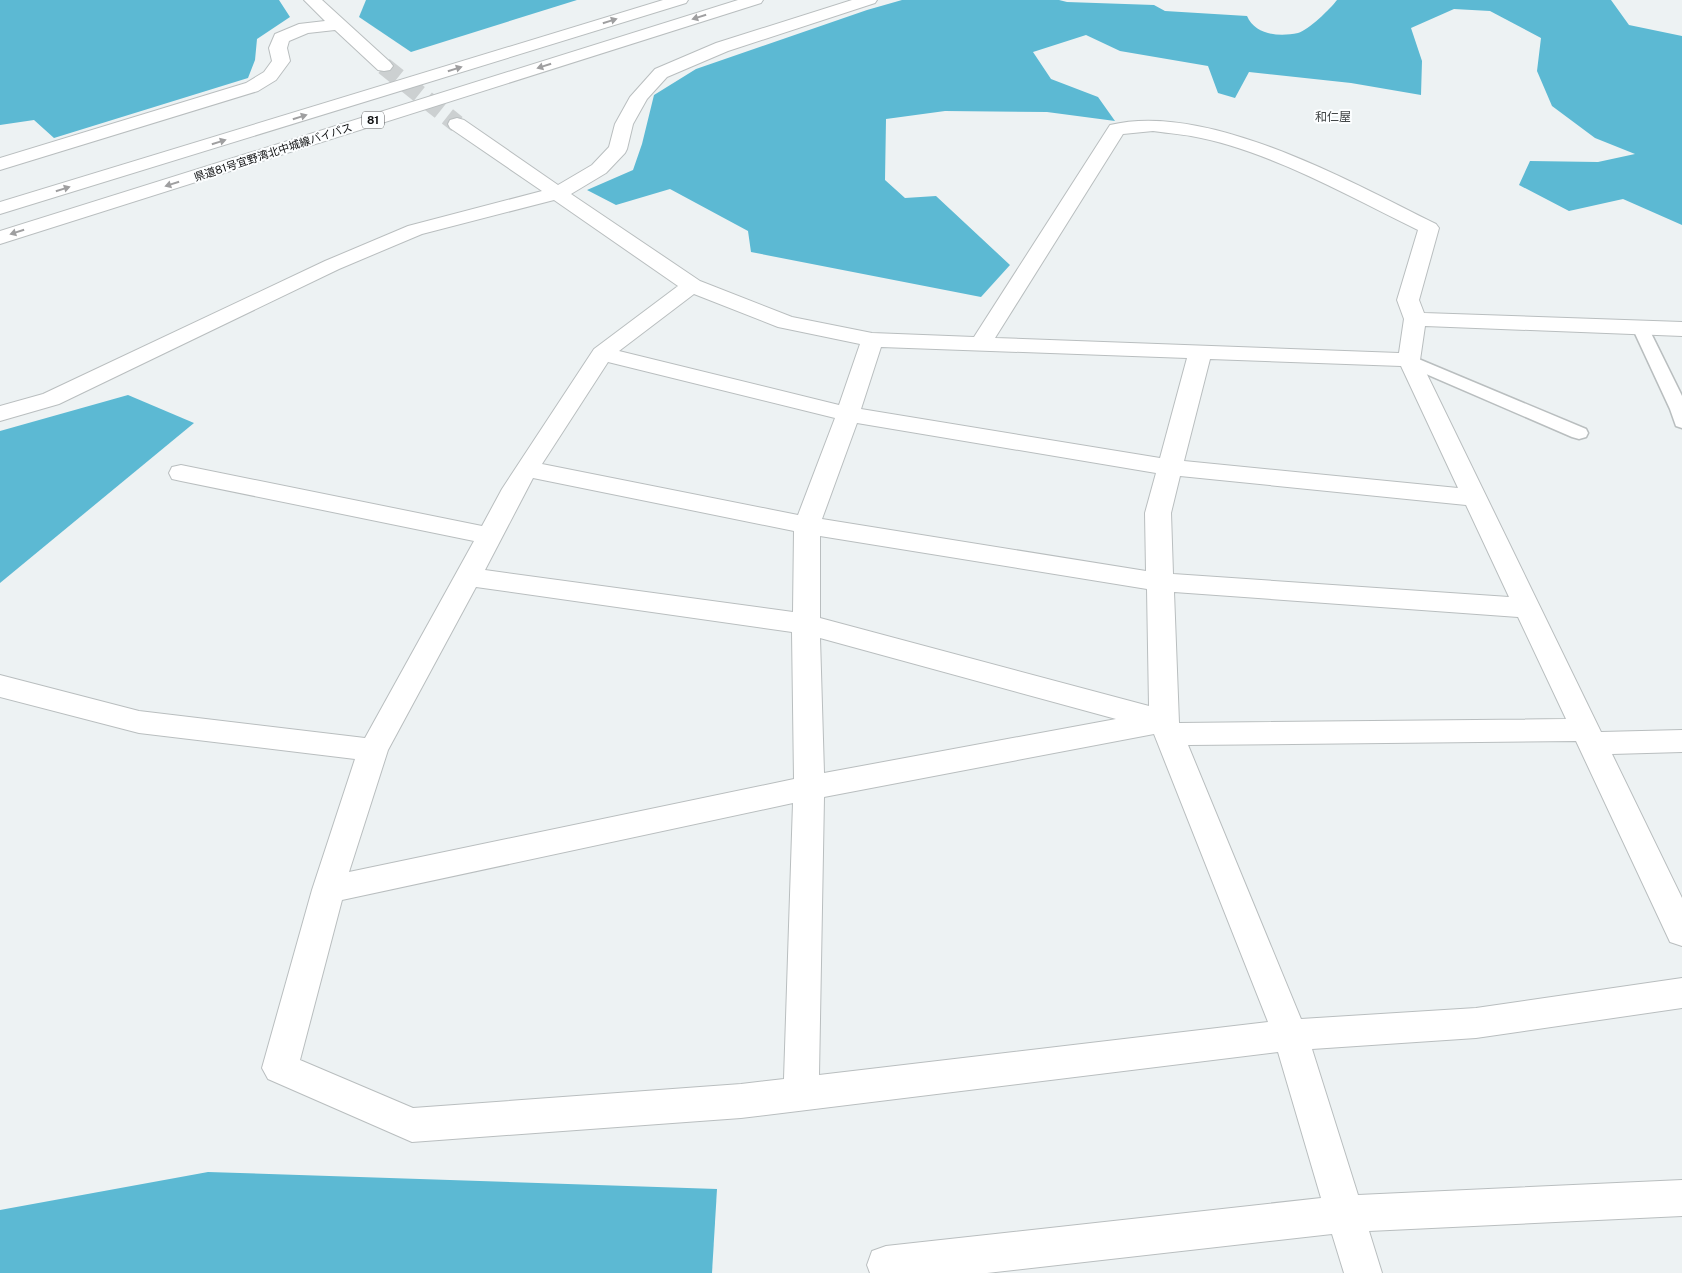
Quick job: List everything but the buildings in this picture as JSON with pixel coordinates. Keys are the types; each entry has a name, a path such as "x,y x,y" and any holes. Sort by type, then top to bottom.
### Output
{"street":[{"path":"312,0 337,25 384,66"},
{"name":"県道81号宜野湾北中城線バイパス","path":"0,208 680,0"},
{"path":"0,414 51,399 332,266 415,230 558,193 599,169 618,149 624,124 639,97 662,73 722,47 869,0"},
{"name":"県道81号宜野湾北中城線バイパス","path":"0,238 747,1"},
{"path":"0,164 252,87 270,76 281,61 278,48 281,38 305,28 337,25"},
{"path":"457,124 692,286 786,322 872,340 1409,360"},
{"path":"982,343 1117,129 1131,126 1164,127 1206,134 1249,145 1429,228 1408,300 1415,319 1409,360 1682,932"},
{"path":"692,286 602,354 514,489 373,750 328,890 280,1068 412,1124 741,1101 1290,1035 1476,1023 1682,993"},
{"path":"1415,319 1682,329"},
{"path":"801,1094 809,788 806,624 807,525 848,414 872,340"},
{"path":"1200,352 1158,513 1166,728 1290,1035 1364,1273"},
{"path":"602,354 848,414 1170,467 1476,498"},
{"path":"527,469 807,525 1160,582 1529,608"},
{"path":"180,473 489,536"},
{"path":"468,577 806,624 1166,728"},
{"path":"0,686 139,722 373,750"},
{"path":"328,890 809,788 1166,728 1590,737 1682,741"},
{"path":"886,1265 1345,1214 1682,1198"}],"lane":[{"path":"1640,327 1679,409 1682,422"},
{"path":"1409,360 1579,433"}],"shaded area":[{"path":"0,0 279,0 290,17 257,39 255,60 248,78 54,138 34,120 0,125"},
{"path":"366,0 577,0 411,52 359,17"},
{"path":"902,0 1059,0 1067,2 1154,5 1165,11 1247,16 1262,31 1283,35 1298,33 1308,28 1337,0 1611,0 1629,25 1682,36 1682,225 1623,199 1569,211 1519,185 1530,161 1598,162 1635,154 1595,138 1552,106 1537,71 1541,38 1490,11 1454,9 1411,28 1422,61 1421,95 1351,83 1249,72 1235,98 1218,93 1208,66 1120,51 1086,35 1033,52 1051,79 1098,97 1115,121 1047,112 945,111 886,119 885,180 905,198 936,196 1010,265 981,297 751,252 748,231 670,189 616,205 587,190 633,170 642,144 654,95 696,69 867,10"},
{"path":"128,395 194,423 0,583 0,431"},
{"path":"208,1172 717,1189 712,1273 0,1273 0,1210"}],"tunnel":[{"path":"384,66 457,124"}],"district":[{"name":"和仁屋","path":"1333,117"}]}
